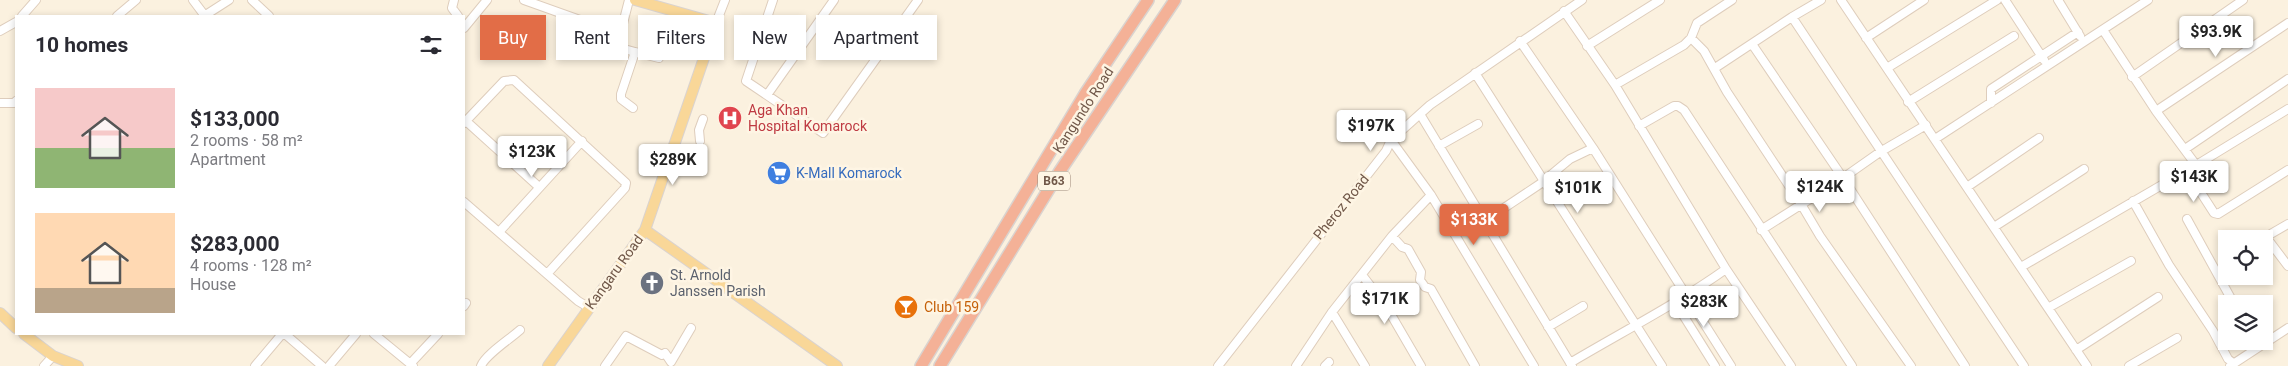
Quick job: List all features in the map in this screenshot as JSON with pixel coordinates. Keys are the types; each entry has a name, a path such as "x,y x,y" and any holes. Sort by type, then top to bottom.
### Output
{"highway":[{"name":"Kangundo Road","path":"921,366 1085,94 1148,0"},
{"name":"Kangundo Road","path":"940,366 1060,171 1175,0"}],"main road":[{"path":"635,0 686,15"},
{"name":"Kangaru Road","path":"548,366 588,307 645,230 704,60"},
{"path":"645,230 837,366"},
{"path":"0,313 15,327"},
{"path":"25,335 53,356 78,366"}],"street":[{"path":"23,15 36,0"},
{"path":"117,15 125,3 136,0"},
{"path":"193,0 203,15"},
{"path":"206,15 229,0"},
{"path":"252,0 267,15"},
{"path":"454,0 452,8 457,15"},
{"path":"465,24 487,0"},
{"path":"524,0 566,15"},
{"path":"625,15 629,0"},
{"name":"Kangaru Road","path":"719,15 724,0"},
{"path":"773,0 746,81 822,133 824,133 918,0"},
{"path":"767,95 834,0"},
{"name":"Pheroz Road","path":"1218,366 1386,151 1391,140 1420,114 1475,73 1582,0"},
{"path":"1587,46 1660,0"},
{"path":"1615,85 1684,45 1691,38 1697,22 1732,0"},
{"path":"1715,68 1792,16 1821,0"},
{"path":"1841,0 2087,366"},
{"path":"1866,38 1924,0"},
{"path":"1887,68 1997,0"},
{"path":"2005,0 2047,66"},
{"path":"2059,0 2084,42"},
{"path":"1935,139 2148,0"},
{"path":"2132,77 2243,0"},
{"path":"1564,11 1615,85 1726,269 1791,366"},
{"path":"1792,16 1880,152 2024,366"},
{"path":"0,30 15,22"},
{"path":"2156,112 2288,23"},
{"path":"2103,30 2156,112 2196,165"},
{"path":"1991,103 1992,89 2078,32"},
{"path":"1908,102 2014,36"},
{"path":"1691,38 1704,51 1727,92 1820,236 1912,366"},
{"path":"1520,41 1594,148 1731,366"},
{"path":"1752,44 1843,178 1965,366"},
{"path":"628,50 638,53"},
{"path":"633,108 621,99 621,94 635,52"},
{"path":"1475,73 1662,366"},
{"path":"539,187 465,122 504,81 509,79 514,80 582,142 624,181 626,186 547,274"},
{"path":"2184,149 2288,79"},
{"path":"0,104 15,103"},
{"path":"1639,126 1674,106 1681,107 1852,366"},
{"path":"2021,267 2187,171 2288,109"},
{"path":"1420,114 1571,365 1636,324 1687,297 1726,269"},
{"path":"700,141 699,130 703,119"},
{"path":"1439,146 1478,124"},
{"path":"1762,230 1880,152 1926,125"},
{"path":"1967,187 2039,138"},
{"path":"1391,140 1431,195 1534,366"},
{"path":"499,232 582,142"},
{"path":"1484,222 1543,181 1570,159 1594,148"},
{"path":"1994,227 2084,169"},
{"path":"2187,171 2214,213 2218,214 2288,170"},
{"path":"1296,366 1332,312 1392,236 1431,195"},
{"path":"2133,201 2169,265 2213,331 2232,365 2251,350"},
{"path":"465,203 578,301 588,307"},
{"path":"2187,219 2229,295"},
{"path":"2273,233 2288,224"},
{"path":"1392,236 1402,247 1408,249 1421,272 1420,280 1425,287 1431,289 1475,366"},
{"path":"2273,248 2288,266"},
{"path":"2048,308 2131,261"},
{"path":"1362,275 1386,306 1420,366"},
{"path":"2076,350 2158,297"},
{"path":"1675,302 1715,366"},
{"path":"1548,327 1583,306"},
{"path":"1332,312 1365,366"},
{"path":"605,366 626,336 662,355 664,353 671,362 691,328"},
{"path":"2273,336 2288,328"},
{"path":"481,366 488,355 498,350 520,330"},
{"path":"255,366 282,335"},
{"path":"284,335 322,366"},
{"path":"329,366 355,335"},
{"path":"375,335 412,365 437,335"},
{"path":"2129,366 2177,338"},
{"path":"44,366 53,356"}],"place":[{"name":"Aga Khan Hospital Komarock","path":"730,118"},
{"name":"K-Mall Komarock","path":"779,173"},
{"name":"St. Arnold Janssen Parish","path":"652,283"},
{"name":"Club 159","path":"906,307"}]}
